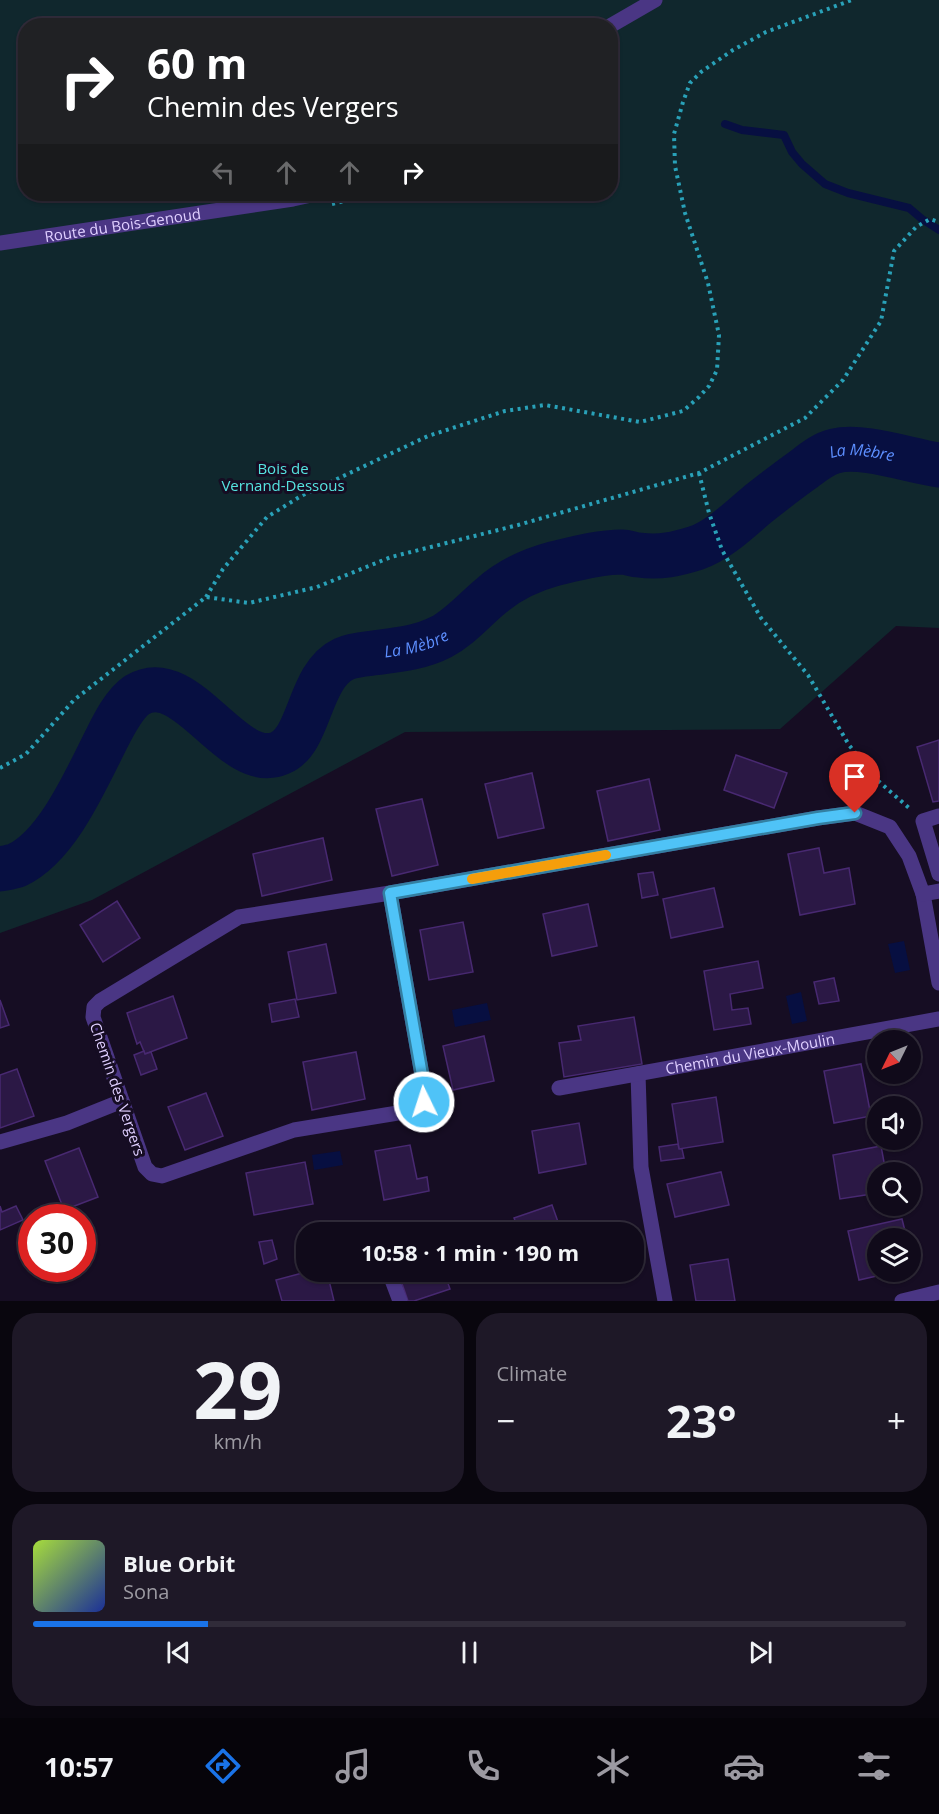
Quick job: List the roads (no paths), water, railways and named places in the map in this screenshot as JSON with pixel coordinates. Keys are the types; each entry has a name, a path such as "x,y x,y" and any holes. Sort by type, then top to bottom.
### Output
{"street":[{"path":"618,21 655,0"},
{"name":"Route du Bois-Genoud","path":"0,243 280,201"},
{"name":"Chemin des Vergers","path":"390,893 425,1092 424,1102 416,1110 294,1130 162,1176 152,1174 145,1167 122,1101 93,1017 94,1007 100,1001 239,917 855,813 890,827 909,856 923,894"},
{"path":"939,816 922,821 939,874"},
{"path":"939,891 923,894 939,983"},
{"name":"Chemin du Vieux-Moulin","path":"558,1088 939,1019"},
{"path":"638,1074 641,1167 665,1301"},
{"path":"0,1142 67,1123 122,1101"},
{"path":"393,1282 400,1301"},
{"path":"902,1301 939,1292"}],"waterway":[{"path":"725,124 742,130 784,135 792,152 802,164 825,184 848,193 909,208 939,230"},
{"name":"La Mèbre","path":"0,869 17,865 32,856 46,843 81,790 116,721 137,695 156,690 174,694 244,749 262,755 280,753 290,746 298,735 316,693 332,667 351,657 408,648 441,637 498,591 528,573 553,564 596,554 622,552 661,556 696,548 721,535 768,496 817,460 835,451 846,449 873,451 939,465"}],"park label":[{"name":"Bois de Vernand-Dessous","path":"283,476"}]}
